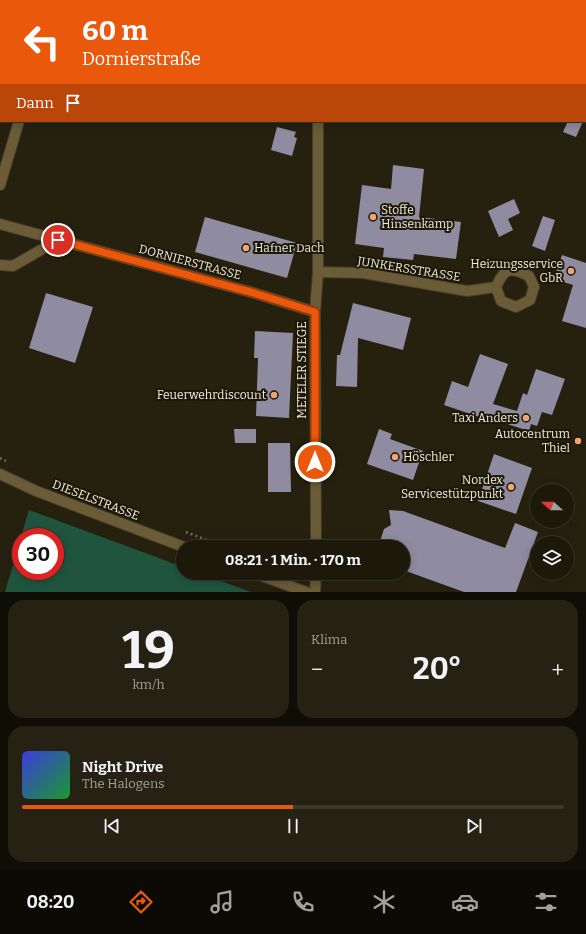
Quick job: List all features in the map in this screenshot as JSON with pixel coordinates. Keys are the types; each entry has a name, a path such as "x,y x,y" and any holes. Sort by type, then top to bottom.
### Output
{"street":[{"path":"0,184 19,122"},
{"name":"METELER STIEGE","path":"316,540 315,312 318,272 318,122"},
{"name":"DORNIERSTRASSE","path":"0,224 254,293 315,312"},
{"path":"0,265 13,266 58,240"},
{"name":"JUNKERSSTRASSE","path":"318,272 363,273 467,291 496,287"},
{"name":"DIESELSTRASSE","path":"0,474 36,492 176,544"},
{"path":"273,580 306,592"},
{"path":"315,592 316,580"}],"path":[{"path":"0,458 8,462"},
{"path":"181,530 207,540"}],"green space":[{"path":"29,510 176,564 176,580 218,580 251,592 5,592 12,568 12,580 64,580 64,528 24,528"}],"building":[{"path":"568,122 583,122 576,137 563,132"},
{"path":"277,127 296,132 294,137 297,138 292,156 271,150"},
{"path":"393,165 424,169 419,217 461,222 456,259 414,254 413,260 383,257 384,248 355,244 362,185 391,189"},
{"path":"514,199 520,213 508,219 513,230 499,237 488,211"},
{"path":"543,216 555,220 545,251 532,246"},
{"name":"Hafner Dach","path":"205,217 297,243 287,278 195,252"},
{"path":"562,255 586,263 586,328 562,321 573,285 554,279"},
{"path":"46,293 93,307 75,363 29,348"},
{"path":"353,303 411,318 403,350 358,338 357,387 336,386 337,355 340,355"},
{"path":"255,331 293,333 289,418 256,416 258,358 254,358"},
{"path":"480,354 508,364 493,404 517,411 523,393 527,395 536,369 565,379 552,415 542,412 537,426 531,424 529,431 489,418 488,420 444,405 452,381 468,387"},
{"path":"234,429 256,429 256,443 235,443"},
{"name":"Höschler","path":"379,429 392,434 390,439 423,451 413,480 367,464"},
{"path":"268,443 290,443 291,492 268,492"},
{"path":"494,454 532,468 516,514 478,501"},
{"path":"389,510 403,511 505,548 515,523 538,532 537,536 530,536 530,554 516,592 464,592 410,573 410,540 380,540 384,529 391,525"}],"place":[{"name":"Stoffe Hinsenkamp","path":"373,217"},
{"name":"Hafner Dach","path":"246,248"},
{"name":"Heizungsservice GbR","path":"571,271"},
{"name":"Feuerwehrdiscount","path":"274,395"},
{"name":"Taxi Anders","path":"526,418"},
{"name":"Autocentrum Thiel","path":"578,441"},
{"name":"Höschler","path":"395,457"},
{"name":"Nordex Servicestützpunkt","path":"511,487"}],"route":[{"path":"58,240 254,293 315,312 315,462"}]}
